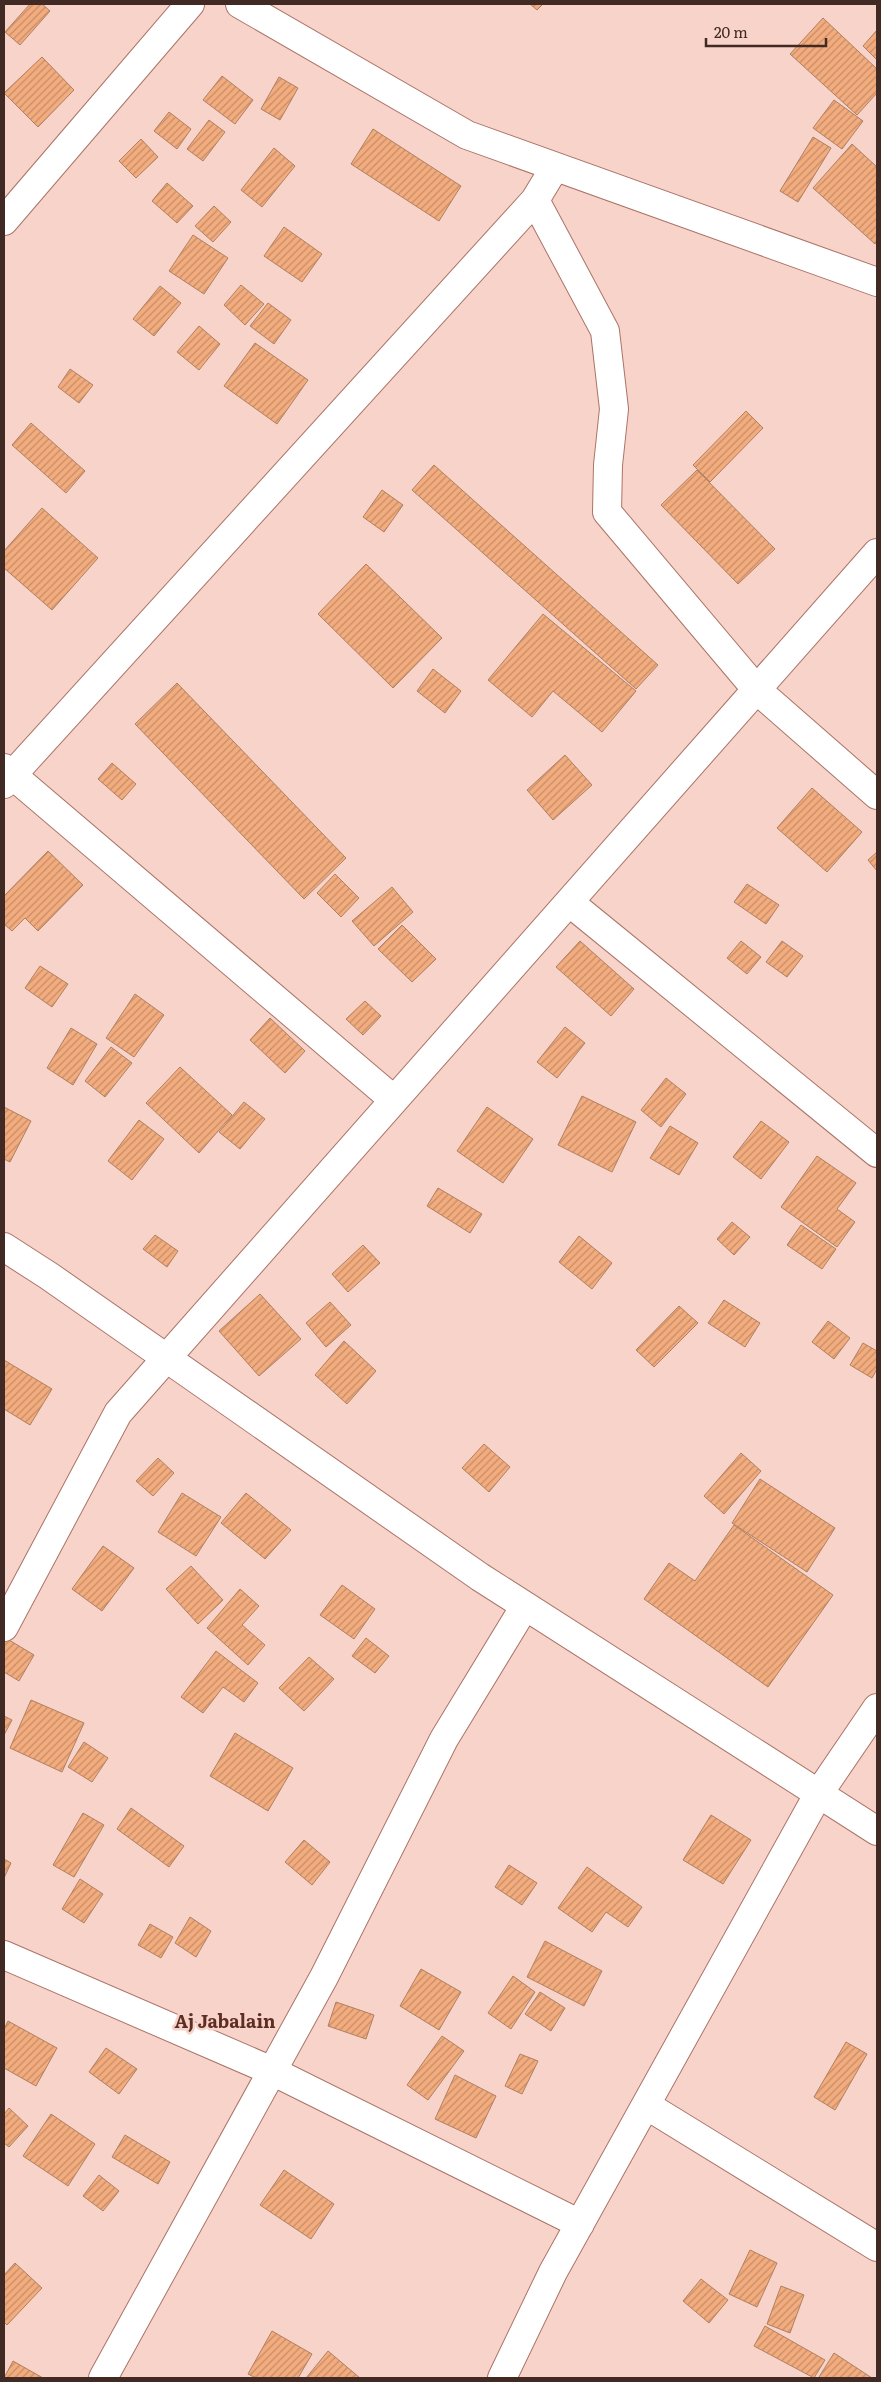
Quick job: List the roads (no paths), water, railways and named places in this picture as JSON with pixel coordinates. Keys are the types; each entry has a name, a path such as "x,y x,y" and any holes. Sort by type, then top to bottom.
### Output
{"street":[{"path":"4,221 190,4"},
{"path":"240,4 467,135 877,282"},
{"path":"394,1100 7,775 535,200 555,166"},
{"path":"535,200 605,331 614,409 608,465 608,512 757,690 877,795"},
{"path":"4,1627 118,1413 877,554"},
{"path":"569,902 877,1153"},
{"path":"4,1247 49,1276 525,1606 877,1830"},
{"path":"104,2378 324,1976 444,1738 525,1606"},
{"path":"502,2378 553,2272 819,1793 877,1708"},
{"path":"4,1955 272,2070 580,2224"},
{"path":"646,2105 877,2247"}],"district":[{"name":"Aj Jabalain","path":"225,2020"}]}
